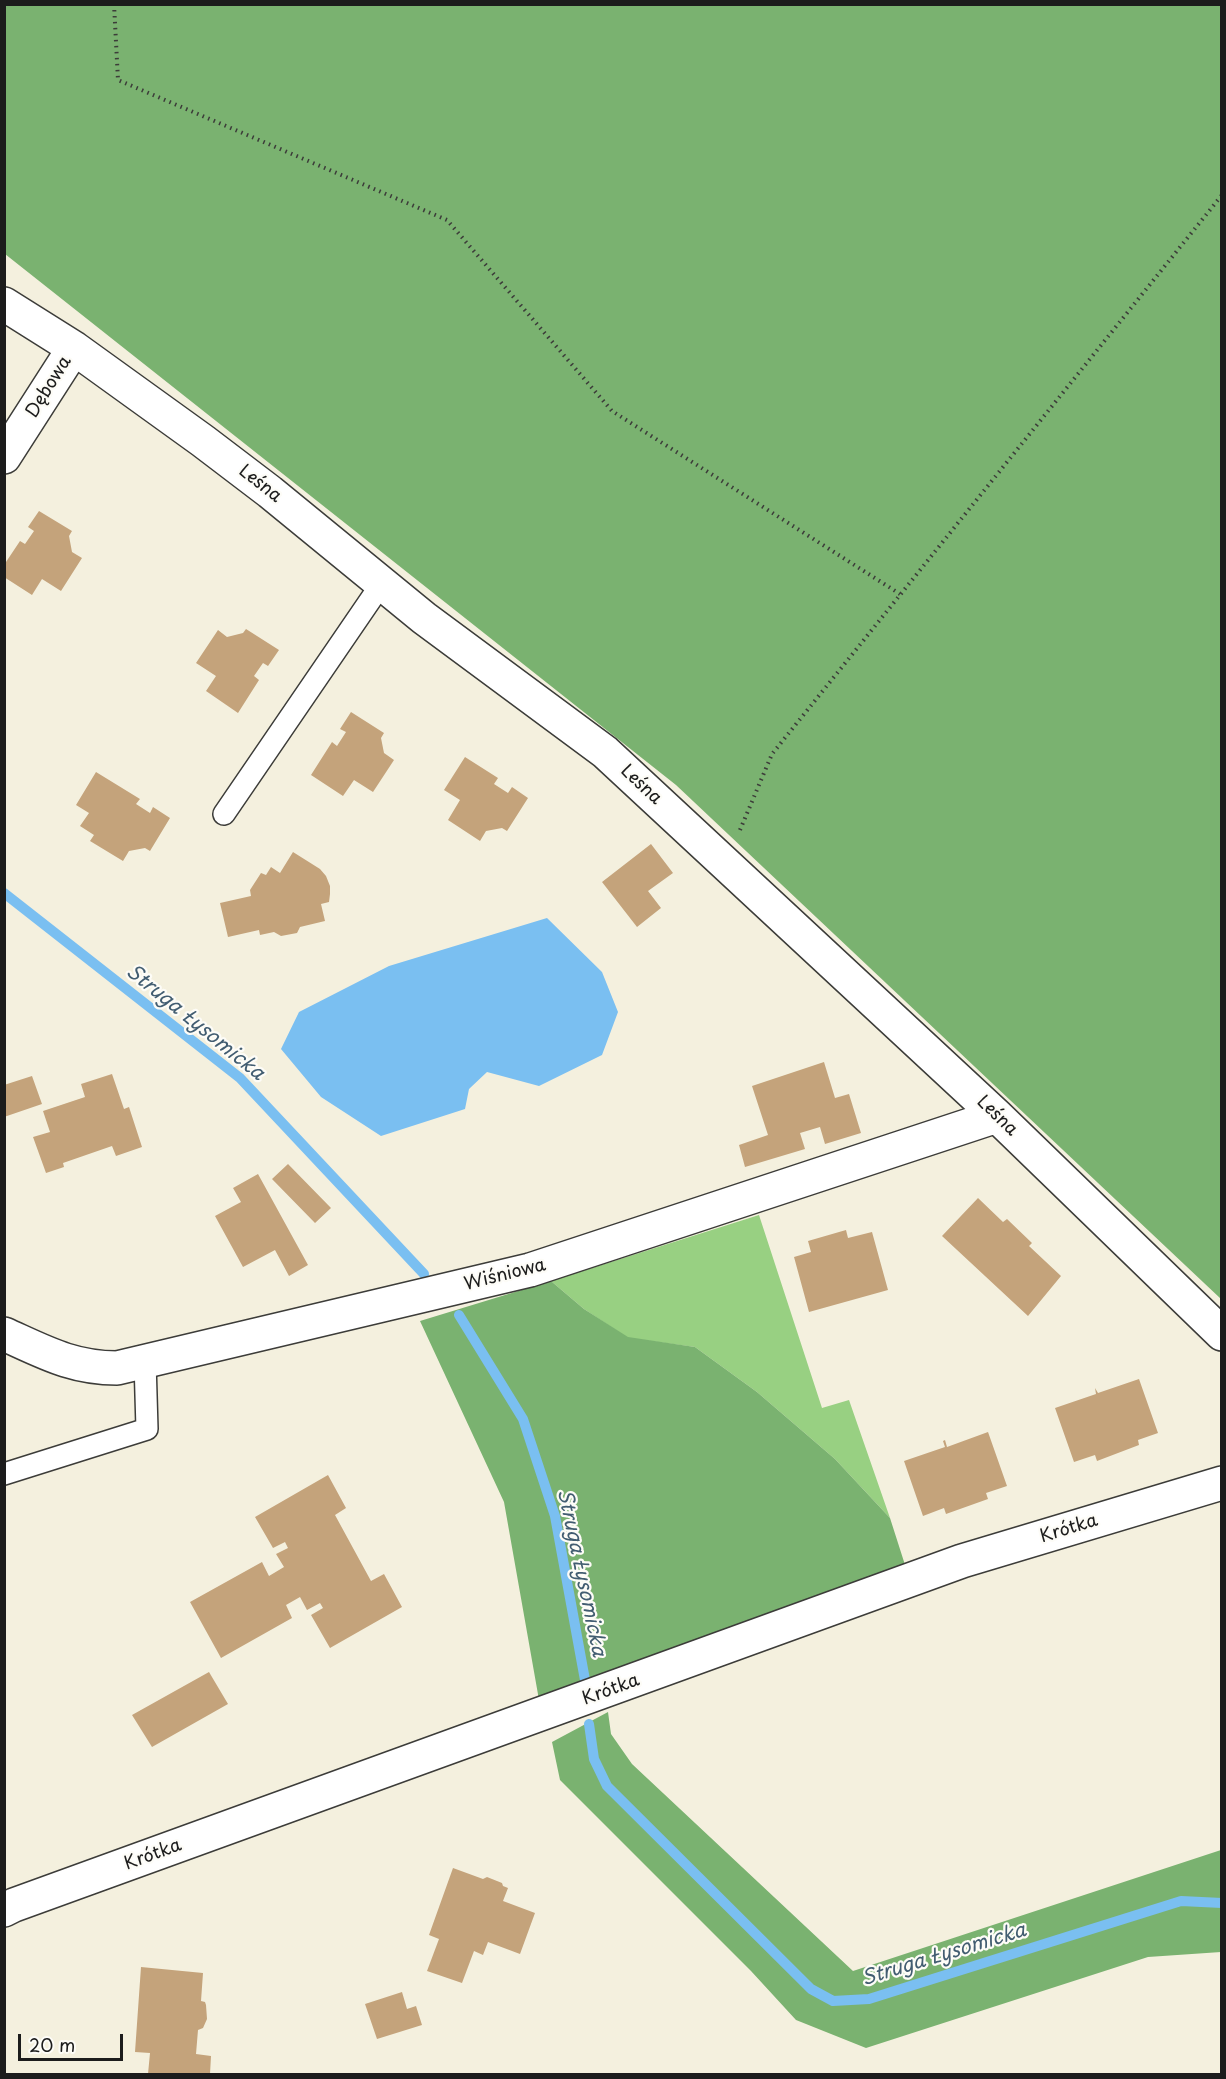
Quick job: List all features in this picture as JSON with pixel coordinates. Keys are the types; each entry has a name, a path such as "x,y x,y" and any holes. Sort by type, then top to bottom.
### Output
{"street":[{"name":"Leśna","path":"4,304 74,348 237,466 424,618 605,752 997,1116 1221,1334"},
{"name":"Dębowa","path":"4,457 74,348"},
{"name":"Wiśniowa","path":"4,1334 73,1364 94,1368 117,1368 530,1270 997,1116"},
{"name":"Krótka","path":"4,1910 962,1562 1221,1483"}],"lane":[{"path":"224,814 382,583"},
{"path":"4,1474 147,1429 145,1361"}],"path":[{"path":"114,4 118,80 447,220 612,411 900,594"},
{"path":"726,864 772,754 1221,195"}],"green space":[{"path":"4,5 1221,5 1221,1299 676,785 5,254"},
{"path":"759,1215 822,1408 849,1400 890,1518 835,1459 757,1392 695,1347 628,1338 584,1309 551,1281"},
{"path":"551,1281 584,1309 628,1337 695,1347 757,1392 835,1459 890,1518 906,1568 539,1700 504,1502 420,1321"},
{"path":"608,1712 611,1734 632,1764 853,1971 1221,1850 1221,1952 1148,1957 866,2048 796,2020 751,1971 560,1780 552,1742"}],"water":[{"path":"547,918 602,972 618,1012 602,1055 539,1086 487,1072 469,1089 465,1109 381,1136 321,1097 281,1049 299,1012 389,966"}],"building":[{"path":"39,511 72,531 69,536 72,552 82,558 61,591 42,579 32,595 4,577 4,565 20,541 25,544 34,531 28,527"},
{"path":"246,629 279,650 268,666 263,663 254,676 259,680 238,713 206,691 216,676 196,663 218,630 227,637 243,633"},
{"path":"351,712 384,733 381,738 384,753 394,760 373,792 354,780 343,796 311,775 332,742 337,746 346,732 340,729"},
{"path":"465,757 498,778 494,784 508,793 512,787 528,798 507,831 502,828 486,831 480,841 448,820 460,800 444,790"},
{"path":"96,772 140,799 136,804 150,813 153,807 170,818 150,851 145,848 129,851 123,861 90,841 94,835 80,826 89,813 76,805"},
{"path":"651,844 673,873 648,891 661,908 637,927 602,882"},
{"path":"293,852 320,869 326,876 330,894 329,902 321,904 325,921 300,927 297,933 281,936 274,932 260,935 259,930 228,937 220,903 251,896 250,890 261,873 266,875 271,867 280,873"},
{"path":"824,1062 835,1098 849,1094 861,1133 825,1144 820,1127 800,1133 805,1149 745,1167 739,1145 768,1135 752,1086"},
{"path":"112,1074 124,1109 129,1107 142,1147 116,1156 112,1146 63,1163 64,1167 46,1173 33,1137 50,1132 43,1111 85,1097 81,1084"},
{"path":"32,1076 42,1104 4,1117 4,1085"},
{"path":"288,1164 331,1208 315,1223 272,1179"},
{"path":"258,1174 308,1265 289,1276 275,1250 243,1267 215,1216 241,1202 233,1188"},
{"path":"978,1198 1003,1222 1007,1219 1032,1243 1029,1246 1061,1276 1028,1316 942,1236"},
{"path":"846,1230 848,1238 872,1232 888,1290 809,1312 794,1257 811,1252 808,1241"},
{"path":"1139,1379 1158,1433 1138,1440 1139,1445 1097,1461 1095,1455 1074,1462 1055,1408 1096,1394 1095,1388 1098,1393"},
{"path":"988,1432 1007,1486 986,1493 988,1499 946,1514 944,1508 923,1516 904,1461 945,1447 943,1441 945,1440 947,1447"},
{"path":"328,1475 346,1508 335,1515 371,1581 384,1574 402,1607 330,1648 311,1615 323,1608 320,1603 307,1610 300,1597 286,1605 292,1618 221,1658 190,1602 262,1562 269,1576 284,1567 276,1554 288,1548 285,1542 273,1548 255,1517"},
{"path":"209,1672 228,1704 152,1747 132,1715"},
{"path":"453,1868 502,1883 508,1888 503,1901 535,1913 520,1954 488,1942 483,1955 474,1951 462,1983 427,1971 439,1939 429,1935"},
{"path":"141,1967 203,1973 201,2001 206,2005 207,2019 203,2028 198,2030 196,2054 211,2056 210,2074 148,2074 150,2053 135,2052"},
{"path":"402,1992 407,2009 416,2006 422,2025 377,2039 365,2004"}],"waterway":[{"name":"Struga Łysomicka","path":"4,893 240,1078 424,1274"},
{"name":"Struga Łysomicka","path":"459,1315 523,1419 555,1516 585,1680"},
{"name":"Struga Łysomicka","path":"589,1724 594,1759 607,1786 811,1989 833,2001 869,1999 1181,1901 1222,1903"}]}
